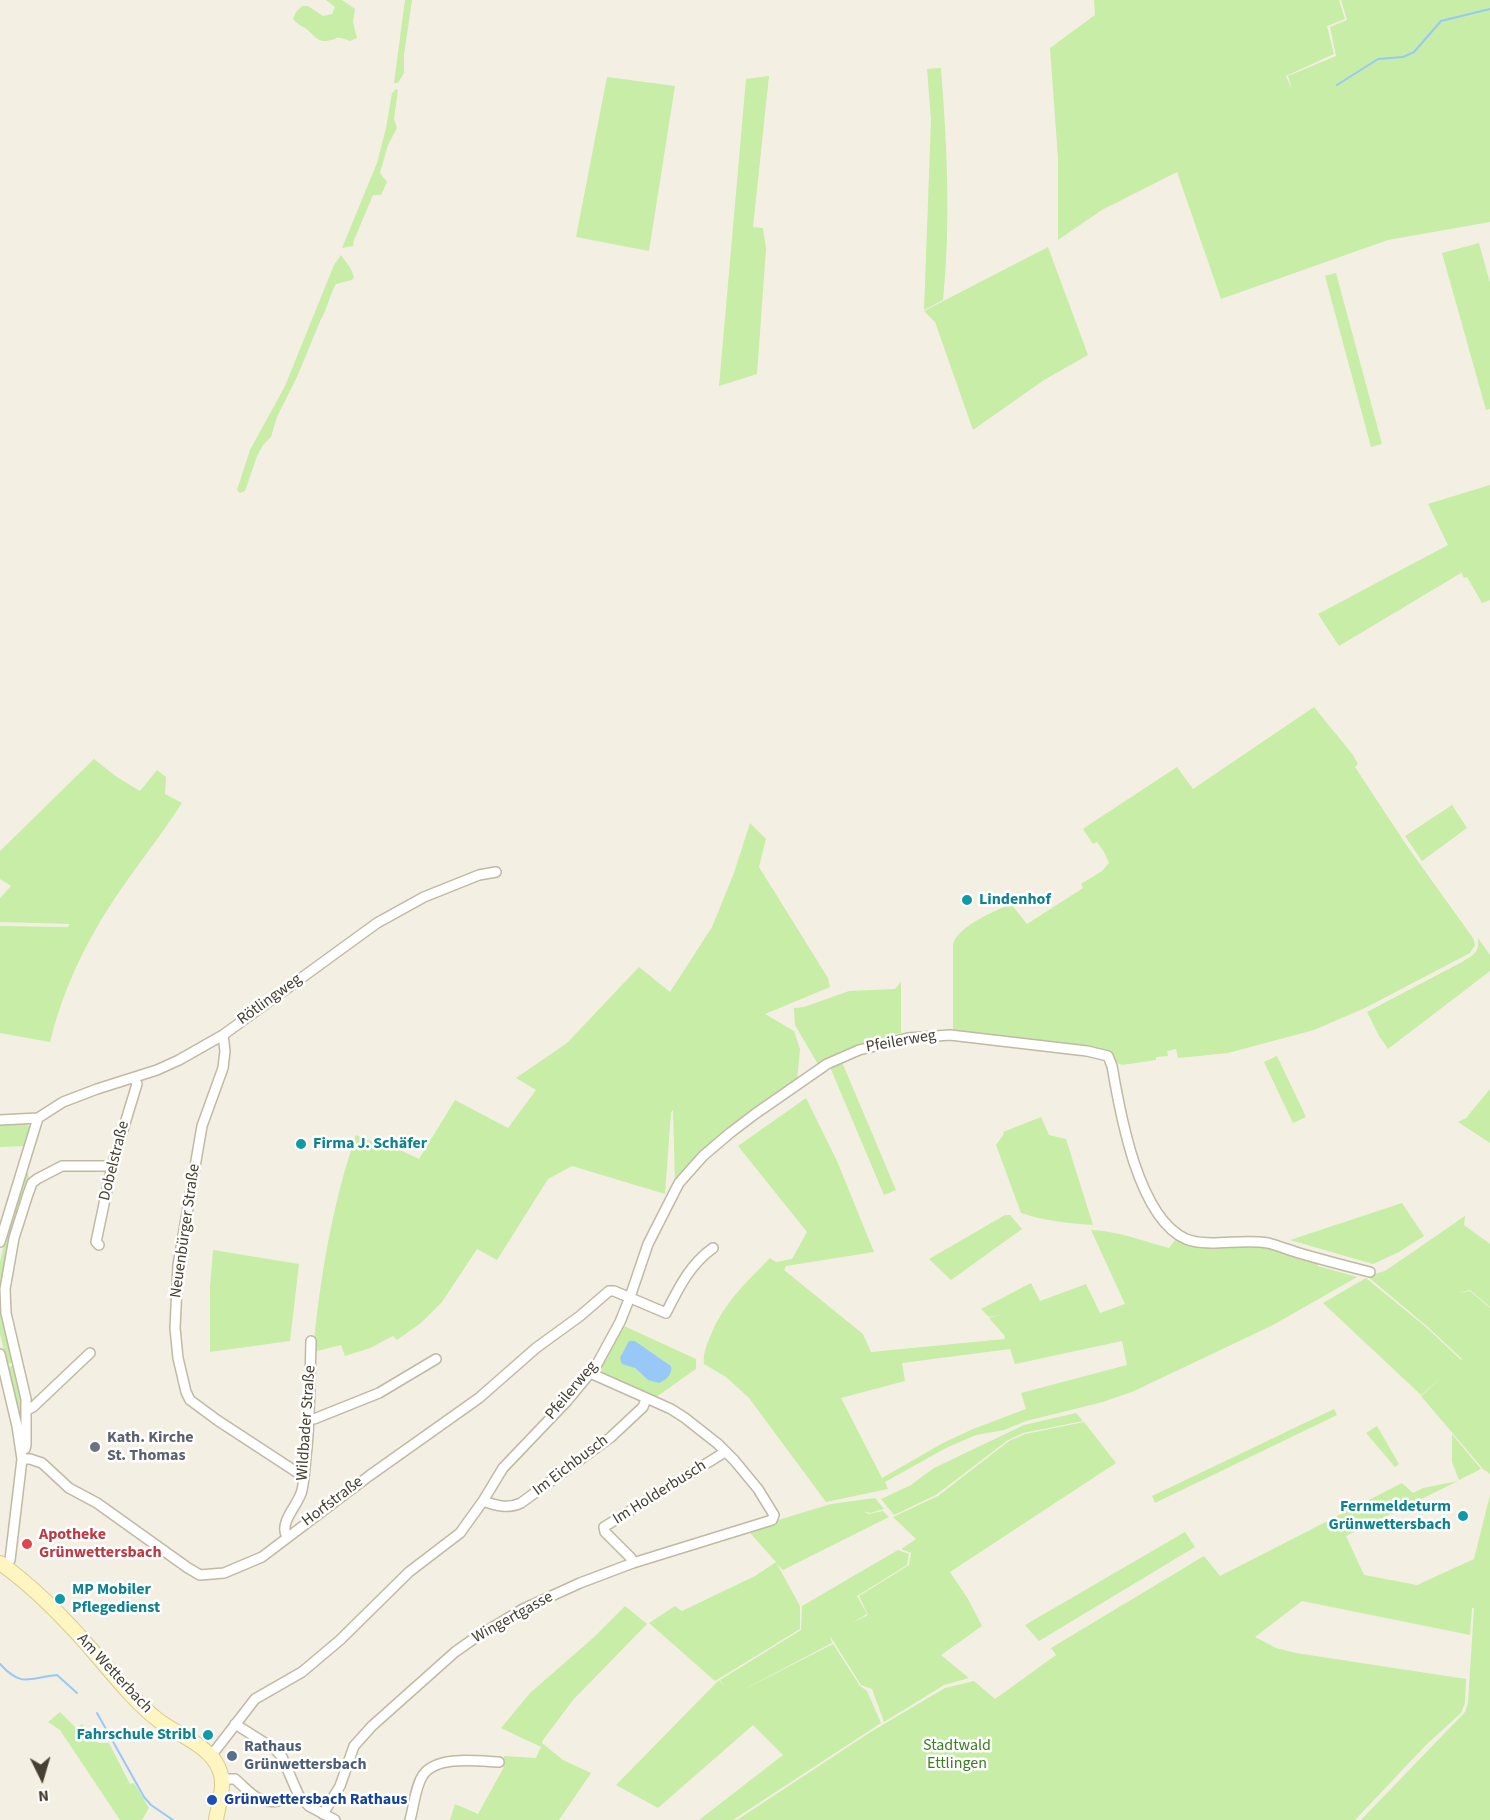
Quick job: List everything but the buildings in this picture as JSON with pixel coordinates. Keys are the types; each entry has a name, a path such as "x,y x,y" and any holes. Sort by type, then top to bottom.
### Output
{"main road":[{"name":"Am Wetterbach","path":"3,1564 31,1586 59,1614 151,1714 170,1729 205,1750 217,1763 222,1779"},
{"path":"216,1820 222,1779"}],"street":[{"name":"Rötlingweg","path":"38,1118 63,1102 179,1060 223,1035 377,922 433,893 479,875 496,872"},
{"name":"Neuenbürger Straße","path":"223,1035 225,1052 223,1068 202,1126 178,1264 175,1328 178,1358 190,1400 235,1432 304,1475"},
{"name":"Pfeilerweg","path":"211,1756 255,1698 302,1672 340,1640 409,1572 460,1533 483,1502 503,1468 567,1401 590,1373 620,1322 648,1244 679,1183 703,1156 755,1114 827,1064 859,1050 908,1038 950,1035 1087,1051 1108,1056 1128,1145 1143,1185 1162,1217 1176,1232 1185,1238 1205,1243 1248,1240 1268,1243 1370,1272"},
{"name":"Dobelstraße","path":"99,1245 96,1242 112,1166 136,1084 134,1078"},
{"path":"0,1120 38,1118 5,1208 0,1242"},
{"path":"21,1454 26,1445 26,1399 6,1313 5,1289 14,1238 28,1194 37,1179 62,1166 93,1164 112,1166"},
{"path":"630,1297 666,1313 688,1273 702,1256 713,1248"},
{"name":"Horfstraße","path":"21,1454 42,1463 69,1488 97,1503 159,1549 200,1575 224,1573 262,1557 479,1398 536,1348 580,1316 609,1291 614,1290 630,1297"},
{"name":"Wildbader Straße","path":"287,1537 286,1523 301,1496 304,1475 309,1419 311,1341"},
{"path":"27,1410 33,1407 90,1353"},
{"path":"0,1354 17,1426 21,1454 10,1560 3,1564"},
{"path":"309,1419 379,1393 436,1359"},
{"path":"590,1373 678,1413 725,1452"},
{"name":"Im Eichbusch","path":"483,1502 508,1507 521,1503 611,1437 643,1407 646,1399"},
{"name":"Wingertgasse","path":"323,1814 340,1786 354,1746 372,1726 455,1652 472,1640 523,1609 580,1583 633,1563 772,1520 774,1515 758,1489 725,1452"},
{"name":"Im Holderbusch","path":"633,1563 631,1558 605,1532 604,1527 725,1452"},
{"path":"234,1724 276,1750 282,1757 299,1796 309,1806 335,1820"},
{"path":"410,1820 420,1782 429,1769 463,1760 499,1762"},
{"path":"222,1779 235,1779 259,1800 267,1803 278,1802"}],"green space":[{"path":"326,0 342,0 355,9 353,22 357,38 350,41 339,38 323,41 293,19 302,6 308,6 323,16 332,14 335,7"},
{"path":"405,0 412,0 404,55 404,73 398,83 394,83"},
{"path":"1094,0 1339,0 1345,19 1327,26 1334,54 1286,76 1292,90 1288,76 1336,56 1330,27 1347,20 1341,0 1490,0 1490,222 1388,240 1221,299 1177,172 1102,210 1058,240 1058,159 1050,48 1095,15"},
{"path":"941,68 947,184 947,242 943,300 924,310 931,120 927,69"},
{"path":"769,76 753,227 763,228 766,249 757,374 719,386 746,79"},
{"path":"607,77 675,86 649,251 576,237"},
{"path":"398,90 394,119 397,128 388,145 380,173 387,182 381,195 373,195 353,246 342,248 377,163 392,93"},
{"path":"1479,243 1490,283 1490,409 1486,410 1442,253"},
{"path":"1048,247 1088,355 1044,380 973,430 935,322 924,311"},
{"path":"341,255 354,277 352,280 336,284 297,377 277,417 271,437 257,456 245,491 240,493 237,490 250,450 285,386 334,265"},
{"path":"1336,273 1382,444 1371,447 1325,276"},
{"path":"1490,485 1490,600 1482,603 1467,577 1464,578 1460,570 1461,573 1339,646 1318,614 1448,545 1428,504"},
{"path":"1314,707 1353,755 1358,764 1355,767 1407,846 1473,938 1475,945 1470,953 1365,1008 1314,1030 1228,1053 1178,1058 1176,1049 1167,1051 1168,1056 1156,1057 1156,1060 1122,1065 1104,1050 955,1032 953,1029 953,944 962,931 978,920 1011,904 1027,924 1083,888 1081,884 1102,871 1109,863 1097,842 1093,844 1083,829 1177,767 1193,789"},
{"path":"94,759 140,791 157,770 166,777 165,794 182,803 92,936 67,988 50,1042 0,1033 0,926 68,927 70,924 0,922 0,898 11,886 0,879 0,851"},
{"path":"1452,805 1467,828 1422,861 1405,836"},
{"path":"750,823 766,839 759,867 828,978 830,987 765,1014 794,1031 800,1049 797,1081 757,1106 701,1153 675,1184 673,1110 665,1194 572,1166 548,1179 497,1260 477,1249 442,1302 421,1323 397,1340 393,1336 370,1348 345,1356 341,1345 313,1352 328,1242 340,1188 356,1135 383,1146 385,1143 419,1159 455,1100 508,1128 536,1090 516,1078 567,1043 639,967 670,992 712,927 734,873"},
{"path":"1478,938 1490,955 1490,971 1388,1049 1367,1012 1462,962 1477,950"},
{"path":"901,982 901,1033 887,1036 819,1066 795,1025 794,1008 804,1007 849,991 895,989"},
{"path":"1277,1056 1306,1117 1293,1123 1264,1062"},
{"path":"842,1062 896,1190 884,1195 830,1067"},
{"path":"1490,1089 1490,1143 1458,1122 1466,1118"},
{"path":"806,1098 837,1161 874,1252 786,1266 784,1270 863,1334 871,1352 1005,1339 989,1318 1000,1315 989,1317 981,1309 1031,1283 1040,1301 1086,1284 1100,1313 1125,1304 1091,1230 1121,1234 1169,1248 1178,1236 1272,1248 1318,1261 1318,1266 1357,1277 1273,1325 1134,1391 1103,1402 1026,1421 1004,1430 976,1435 946,1448 885,1482 888,1489 826,1502 749,1398 726,1377 704,1364 704,1353 710,1337 729,1303 770,1258 776,1262 792,1259 807,1232 738,1146","holes":["1122,1341 1127,1365 1021,1393 1026,1409 943,1443 882,1478 841,1398 905,1381 902,1363 1010,1349 1015,1364"]},
{"path":"1041,1117 1049,1135 1066,1139 1093,1225 1056,1221 1021,1213 996,1145 1004,1134 1003,1132"},
{"path":"25,1124 29,1126 29,1130 25,1146 0,1147 0,1125"},
{"path":"25,1172 28,1173 30,1184 5,1271 15,1362 7,1364 0,1334 0,1262"},
{"path":"1402,1203 1424,1236 1399,1252 1373,1264 1290,1240"},
{"path":"1005,1215 1010,1215 1022,1229 951,1280 929,1259"},
{"path":"1465,1216 1464,1225 1490,1244 1490,1307 1470,1290 1458,1293 1470,1291 1490,1308 1490,1474 1483,1469 1421,1396 1443,1376 1421,1395 1323,1303 1366,1278 1427,1328 1461,1360 1429,1328 1367,1276 1385,1271"},
{"path":"213,1250 299,1264 290,1341 210,1352 210,1287"},
{"path":"622,1325 696,1359 696,1369 656,1397 605,1374 599,1368","holes":["629,1341 635,1341 671,1366 648,1380 635,1368"]},
{"path":"16,1365 23,1399 23,1438 8,1367"},
{"path":"1334,1409 1337,1415 1155,1503 1152,1496"},
{"path":"1076,1413 1083,1421 1023,1433 1008,1440 936,1495 894,1515 881,1499 911,1485 934,1468 1024,1425"},
{"path":"1084,1422 1116,1463 950,1572 982,1626 941,1655 969,1678 944,1685 884,1722 872,1689 861,1685 830,1636 832,1643 731,1696 833,1644 860,1686 867,1691 881,1723 733,1820 699,1820 783,1755 753,1725 658,1808 616,1785 719,1680 726,1689 720,1680 801,1630 802,1606 898,1550 909,1554 907,1565 857,1596 867,1614 852,1623 868,1615 859,1596 909,1565 911,1553 901,1549 916,1539 893,1517 938,1496 1009,1441 1025,1434"},
{"path":"1377,1426 1399,1464 1395,1467 1366,1433"},
{"path":"1452,1434 1481,1469 1459,1480 1452,1462"},
{"name":"Stadtwald Ettlingen","path":"1458,1481 1346,1536 1364,1575 1417,1585 1474,1559 1490,1495 1490,1820 1361,1820 1465,1712 1468,1703 1474,1608 1472,1608 1470,1635 1302,1601 1255,1637 1276,1648 1296,1653 1466,1679 1465,1703 1461,1713 1427,1744 1355,1820 737,1820 869,1733 945,1688 974,1681 995,1699 1056,1655 1051,1648 1204,1556 1220,1576 1402,1483 1413,1493 1423,1488"},
{"path":"875,1498 884,1509 870,1513 862,1511 869,1514 883,1511 889,1517 783,1570 777,1564 800,1606 800,1629 715,1681 649,1623 675,1606 682,1611 755,1576 776,1562 750,1533 775,1521 831,1504"},
{"path":"1185,1532 1195,1547 1039,1641 1025,1625"},
{"path":"625,1606 647,1624 573,1700 542,1743 563,1760 591,1773 559,1820 450,1820 455,1804 478,1814 504,1767 502,1766 504,1756 536,1758 541,1747 501,1728 530,1693 593,1638"},
{"path":"60,1712 76,1728 82,1724 90,1736 99,1743 109,1743 130,1784 134,1783 149,1808 142,1820 120,1820 60,1730 48,1722"}],"water":[{"path":"629,1341 635,1341 671,1366 671,1372 664,1380 659,1383 648,1380 635,1368 622,1364 620,1358"}],"waterway":[{"path":"1337,85 1378,59 1403,57 1414,52 1441,21 1490,9"},
{"path":"0,1664 20,1679 57,1675 77,1693"},
{"path":"97,1713 144,1797 151,1805 173,1820"}],"place":[{"name":"Lindenhof","path":"967,900"},
{"name":"Firma J. Schäfer","path":"301,1144"},
{"name":"Kath. Kirche St. Thomas","path":"95,1447"},
{"name":"Fernmeldeturm Grünwettersbach","path":"1463,1516"},
{"name":"Apotheke Grünwettersbach","path":"27,1544"},
{"name":"MP Mobiler Pflegedienst","path":"60,1599"},
{"name":"Fahrschule Stribl","path":"208,1735"},
{"name":"Rathaus Grünwettersbach","path":"232,1756"},
{"name":"Grünwettersbach Rathaus","path":"212,1800"}]}
